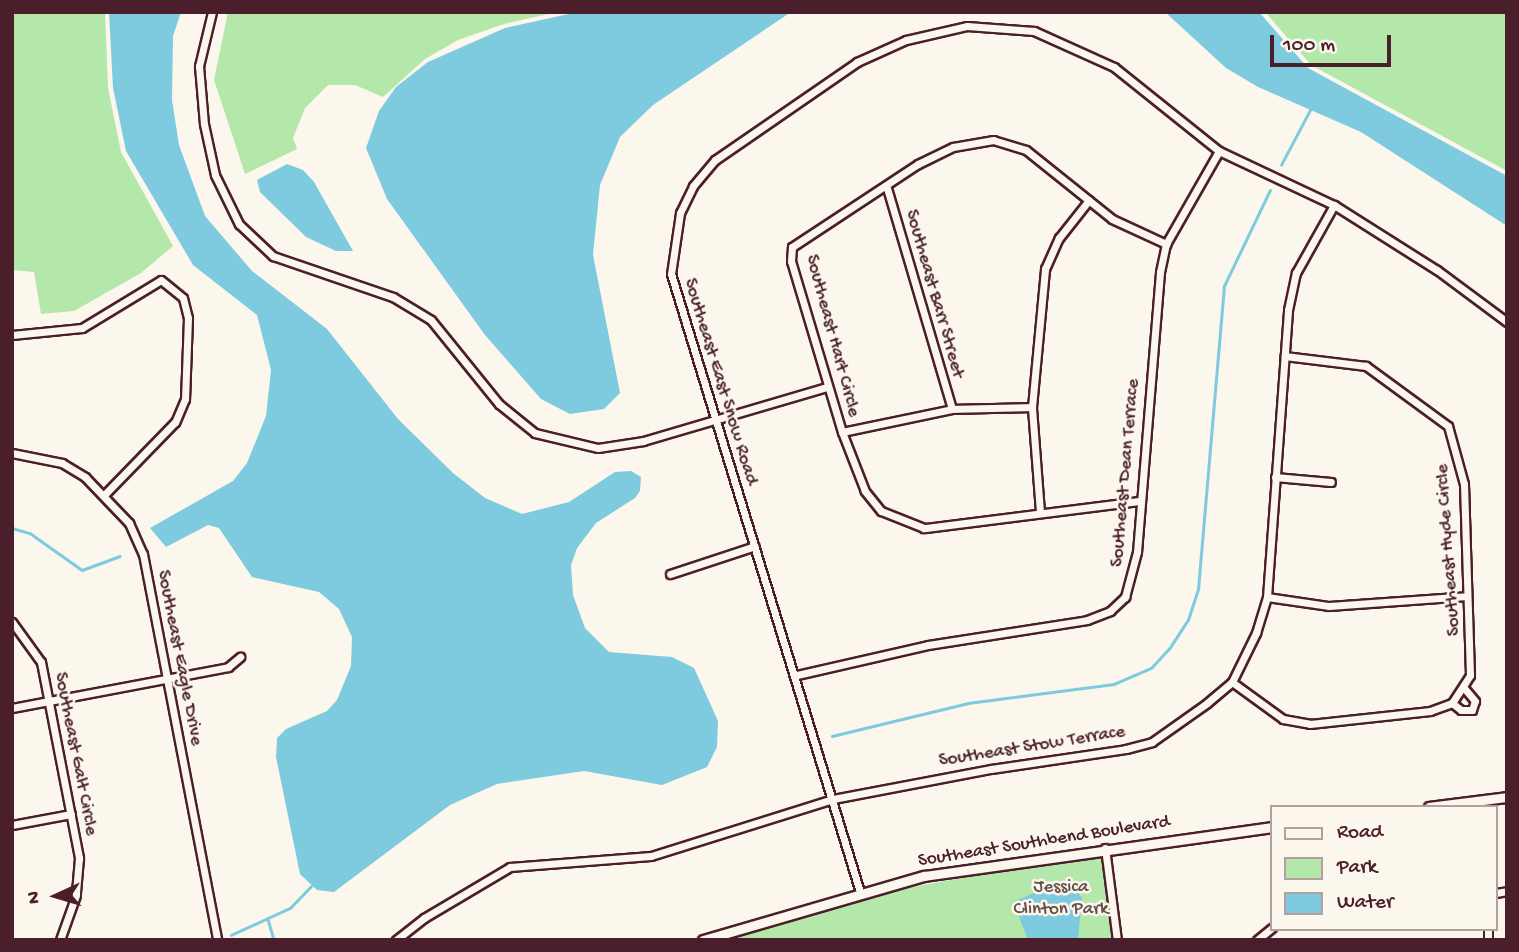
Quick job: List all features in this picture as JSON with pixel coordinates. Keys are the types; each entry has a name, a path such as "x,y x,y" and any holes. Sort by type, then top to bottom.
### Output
{"street":[{"path":"212,12 199,66 204,124 215,175 239,224 273,256 315,274 393,297 430,320 499,404 536,433 598,448 643,441 827,387"},
{"name":"Southeast East Snow Road","path":"860,892 797,675 714,420 671,274 680,213 693,186 715,160 857,62 906,40 967,26 1034,31 1114,67 1219,151 1334,205 1437,270 1507,322"},
{"name":"Southeast Hart Circle","path":"1139,501 925,528 900,521 881,511 865,491 842,432 791,261 792,247 953,147 993,140 1026,150 1112,219 1166,244"},
{"name":"Southeast Dean Terrace","path":"797,675 928,645 1087,620 1110,611 1125,597 1134,577 1156,304 1166,244 1219,151"},
{"name":"Southeast Barr Street","path":"887,188 952,409"},
{"path":"1040,512 1032,407 1045,269 1059,238 1089,200"},
{"name":"Southeast Stow Terrace","path":"396,940 424,918 510,867 651,856 833,799 1152,742 1232,682 1256,633 1266,597 1285,356 1296,273 1334,205"},
{"path":"12,335 82,328 162,280 183,298 188,318 185,399 175,422 105,494"},
{"name":"Southeast Hyde Circle","path":"1232,682 1283,719 1310,724 1430,711 1452,703 1461,710 1472,710 1475,701 1465,689 1472,662 1464,484 1448,426 1366,366 1285,356"},
{"path":"842,432 952,409 1032,407"},
{"name":"Southeast Eagle Drive","path":"12,453 62,463 105,494 129,523 143,554 217,940"},
{"path":"1275,477 1331,482"},
{"path":"670,574 755,546"},
{"path":"1266,597 1329,606 1467,596"},
{"name":"Southeast Galt Circle","path":"12,622 41,662 51,702 79,858 76,895 60,940"},
{"path":"12,708 228,667 240,657"},
{"path":"1452,703 1465,689"},
{"path":"1445,805 1507,797"},
{"path":"12,825 71,814"},
{"name":"Southeast Southbend Boulevard","path":"703,940 860,892 975,867 1270,827"},
{"path":"1105,848 1117,940"}],"green space":[{"path":"12,12 105,12 108,88 121,152 173,246 141,273 74,311 41,314 34,272 12,270"},
{"path":"228,12 558,12 504,24 458,40 425,59 383,97 355,85 328,85 305,108 293,138 297,149 245,174 214,80"},
{"path":"1265,12 1507,12 1507,171 1311,65"},
{"name":"Jessica Clinton Park","path":"1101,853 1113,940 726,940 873,894"}],"water":[{"path":"109,12 181,12 173,36 172,100 179,145 205,216 252,271 327,329 398,419 453,473 485,498 522,514 569,502 615,472 631,471 641,477 640,491 635,498 596,523 577,548 571,565 573,595 585,628 609,652 672,657 694,668 718,721 717,747 707,767 662,785 584,771 497,784 450,805 334,892 317,890 300,874 276,757 277,738 286,729 327,711 337,700 351,666 352,637 339,609 319,592 252,577 219,528 208,525 166,547 150,528 233,481 247,463 266,416 271,370 257,315 193,265 126,151 113,88"},
{"path":"578,12 791,12 653,105 620,137 600,185 593,255 620,393 604,409 570,414 541,399 485,335 387,199 366,148 379,111 396,87 428,62 505,28"},
{"path":"1165,12 1259,12 1308,68 1507,176 1507,226 1361,132 1258,87 1226,68"},
{"path":"287,164 303,170 314,182 353,251 336,251 306,237 260,192 257,180"},
{"path":"1077,891 1082,898 1078,940 1028,940 1013,902 1034,893"}],"waterway":[{"path":"1281,165 1310,110"},
{"path":"832,736 968,703 1114,684 1151,668 1169,649 1188,620 1198,589 1224,286 1270,190"},
{"path":"12,528 30,533 82,570 120,556"},
{"path":"231,935 290,908 311,886"},
{"path":"268,919 274,940"}]}
